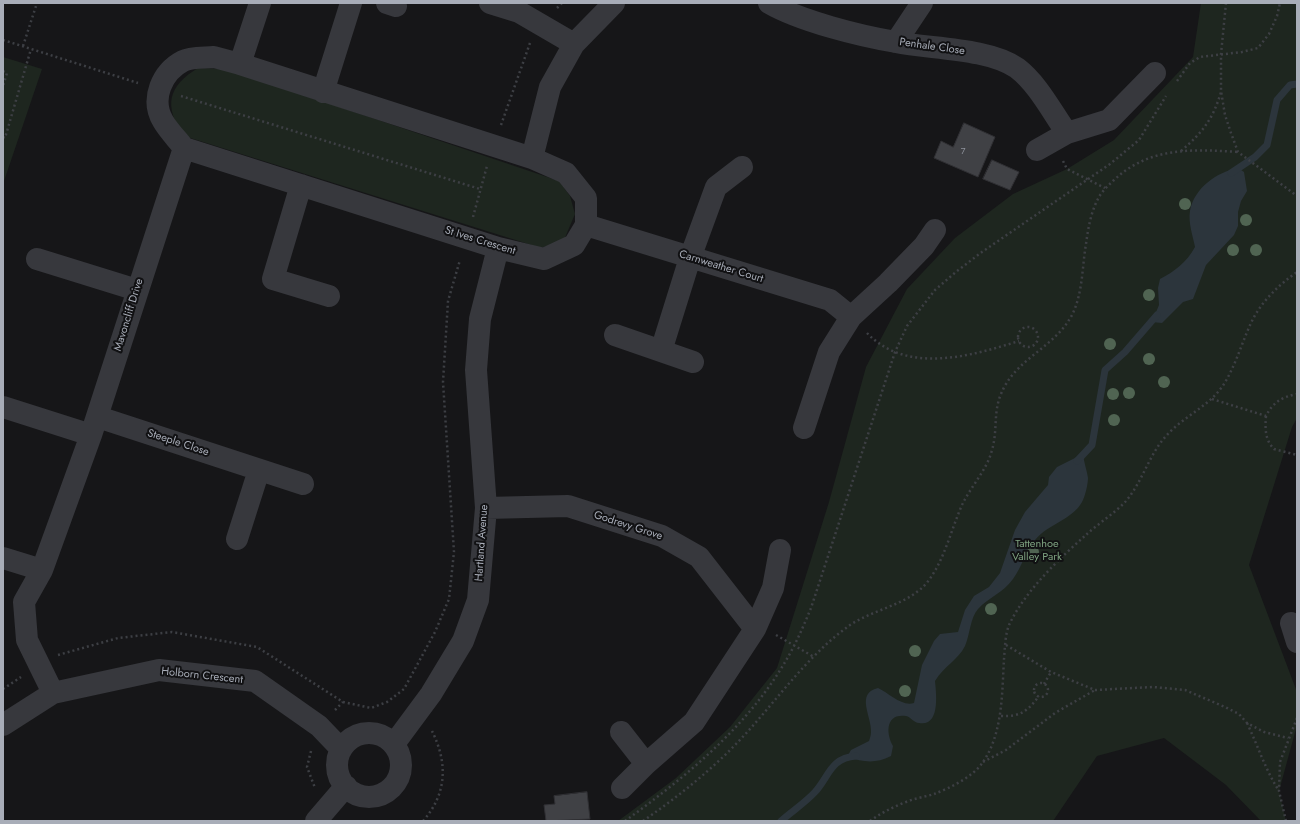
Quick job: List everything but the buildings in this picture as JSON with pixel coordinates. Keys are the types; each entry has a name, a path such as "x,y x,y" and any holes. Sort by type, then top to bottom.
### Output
{"street":[{"path":"240,64 260,3"},
{"path":"323,92 351,3"},
{"path":"490,3 519,12 574,44"},
{"path":"532,158 550,87 574,44 614,3"},
{"name":"Penhale Close","path":"769,3 780,10 836,28 896,42 980,54 999,59 1017,68 1033,84 1053,141"},
{"path":"896,42 922,3"},
{"path":"184,148 162,120 158,102 158,89 173,68 185,60 214,57 532,158 566,174 586,198 586,225"},
{"path":"1053,141 1109,120 1155,73"},
{"name":"St Ives Crescent","path":"184,148 498,248 544,259 574,245 586,225"},
{"name":"Mavoncliff Drive","path":"53,693 27,640 24,602 42,570 94,426 184,148"},
{"path":"661,351 690,258 716,187 742,167"},
{"path":"301,185 273,279 329,296"},
{"name":"Carnweather Court","path":"586,225 830,300 851,317"},
{"path":"804,428 829,352 851,317 888,283 924,246 935,230"},
{"name":"Hartland Avenue","path":"394,744 431,694 463,641 478,600 486,508 476,370 480,319 498,248"},
{"path":"37,259 137,290"},
{"path":"614,335 693,362"},
{"name":"Steeple Close","path":"3,407 94,426 259,470 303,484"},
{"path":"237,539 259,470"},
{"name":"Godrevy Grove","path":"486,508 568,506 662,536 699,557 754,629"},
{"path":"622,788 646,764 694,722 754,629 773,588 780,550"},
{"path":"3,558 42,570"},
{"name":"Holborn Crescent","path":"3,725 53,693 159,670 255,681 319,726 341,749"},
{"path":"620,732 646,764"},
{"path":"366,733 376,734 386,738 394,744 399,754 401,764 399,775 394,785 381,794 365,796 354,793 340,778 337,769 341,749 348,741 356,736 366,733"},
{"path":"316,821 346,786"}],"path":[{"path":"23,46 37,3"},
{"path":"3,689 40,664 64,652 118,638 172,632 257,647 343,702 371,708 387,702 404,689 434,632 449,599 454,552 443,382 448,301 494,145 534,31 562,3"},
{"path":"1226,3 1220,54 1221,91 1225,115 1238,152 1297,196"},
{"path":"1173,86 1190,63 1200,57 1242,52 1258,48 1269,34 1277,16 1280,3"},
{"path":"3,40 480,189"},
{"path":"3,137 5,138 31,49"},
{"path":"3,71 7,73 3,86"},
{"path":"1181,151 1207,125 1214,112 1221,91"},
{"path":"625,821 678,782 721,743 766,690 794,645 811,608 895,352 907,326 936,290 957,271 1014,229 1089,179 1139,140 1169,92"},
{"path":"1053,141 1067,169 1105,188"},
{"path":"643,821 698,780 736,744 814,657 849,626 864,617 902,600 927,583 937,569 962,504 986,464 993,449 997,402 1006,383 1016,371 1054,340 1064,329 1073,313 1080,294 1089,227 1097,199 1105,188 1127,169 1142,160 1162,154 1181,151 1238,152"},
{"path":"983,762 992,744 1001,716 1005,645 1008,625 1025,599 1064,556 1126,501 1141,479 1165,437 1178,424 1212,399 1233,367 1255,316 1267,298 1297,272"},
{"path":"851,317 871,338 887,349 920,358 954,358 975,354 1019,341"},
{"path":"1031,328 1038,334 1038,340 1034,346 1025,347 1019,341 1018,336 1021,330 1031,328"},
{"path":"1034,346 1039,352"},
{"path":"1297,394 1279,400 1271,406 1266,416 1266,434 1272,447 1274,449 1297,455"},
{"path":"1212,399 1266,416"},
{"path":"754,629 782,638 814,657"},
{"path":"1005,645 1051,672 1095,690 1153,687 1185,690 1239,714 1247,723 1268,774 1279,791"},
{"path":"1044,684 1051,672"},
{"path":"1001,716 1019,715 1032,706 1039,696 1043,696 1048,692 1048,687 1040,683 1035,687 1035,691 1039,696"},
{"path":"870,821 880,814 907,801 934,794 955,784 983,762 1006,750 1055,712 1095,690"},
{"path":"416,713 432,731 438,744 443,763 439,794 435,807 423,821"},
{"path":"1286,821 1279,791 1280,762 1297,718"},
{"path":"1247,723 1264,732 1288,738"}],"green space":[{"name":"Tattenhoe Valley Park","path":"1201,3 1297,3 1297,418 1292,427 1249,565 1297,692 1297,725 1279,791 1286,821 1261,821 1226,785 1164,738 1097,756 1053,821 618,821 676,778 730,727 777,668 829,502 866,367 907,289 955,238 1013,194 1067,169 1114,140 1193,57"},
{"path":"3,57 42,69 3,184"},
{"path":"198,68 227,69 559,181 570,196 575,214 564,240 541,248 184,136 173,115 171,106 172,98 180,82"}],"shaded area":[{"path":"1238,168 1244,172 1247,191 1241,201 1238,212 1238,226 1234,235 1206,265 1193,299 1183,302 1162,323 1152,322 1159,305 1158,288 1160,279 1180,266 1188,258 1195,247 1190,225 1190,211 1196,195 1201,188 1215,177"},
{"path":"1083,454 1088,478 1082,502 1078,508 1066,518 1046,530 1035,540 1009,584 982,605 975,613 965,646 959,655 942,671 935,681 936,708 931,720 926,723 919,723 906,716 894,718 889,725 888,730 893,746 891,756 885,759 869,761 847,757 851,750 869,741 871,735 871,726 866,706 867,695 871,691 878,688 900,701 909,704 914,703 922,665 934,641 940,634 958,632 965,610 974,596 989,587 1000,573 1015,530 1025,512 1048,485 1049,477 1057,467"}],"waterway":[{"path":"1231,173 1255,157 1267,145 1277,100 1290,85 1297,84"},
{"path":"1077,461 1092,445 1105,370 1125,352 1157,315"},
{"path":"781,821 815,792 835,764 841,760 856,756"}]}
